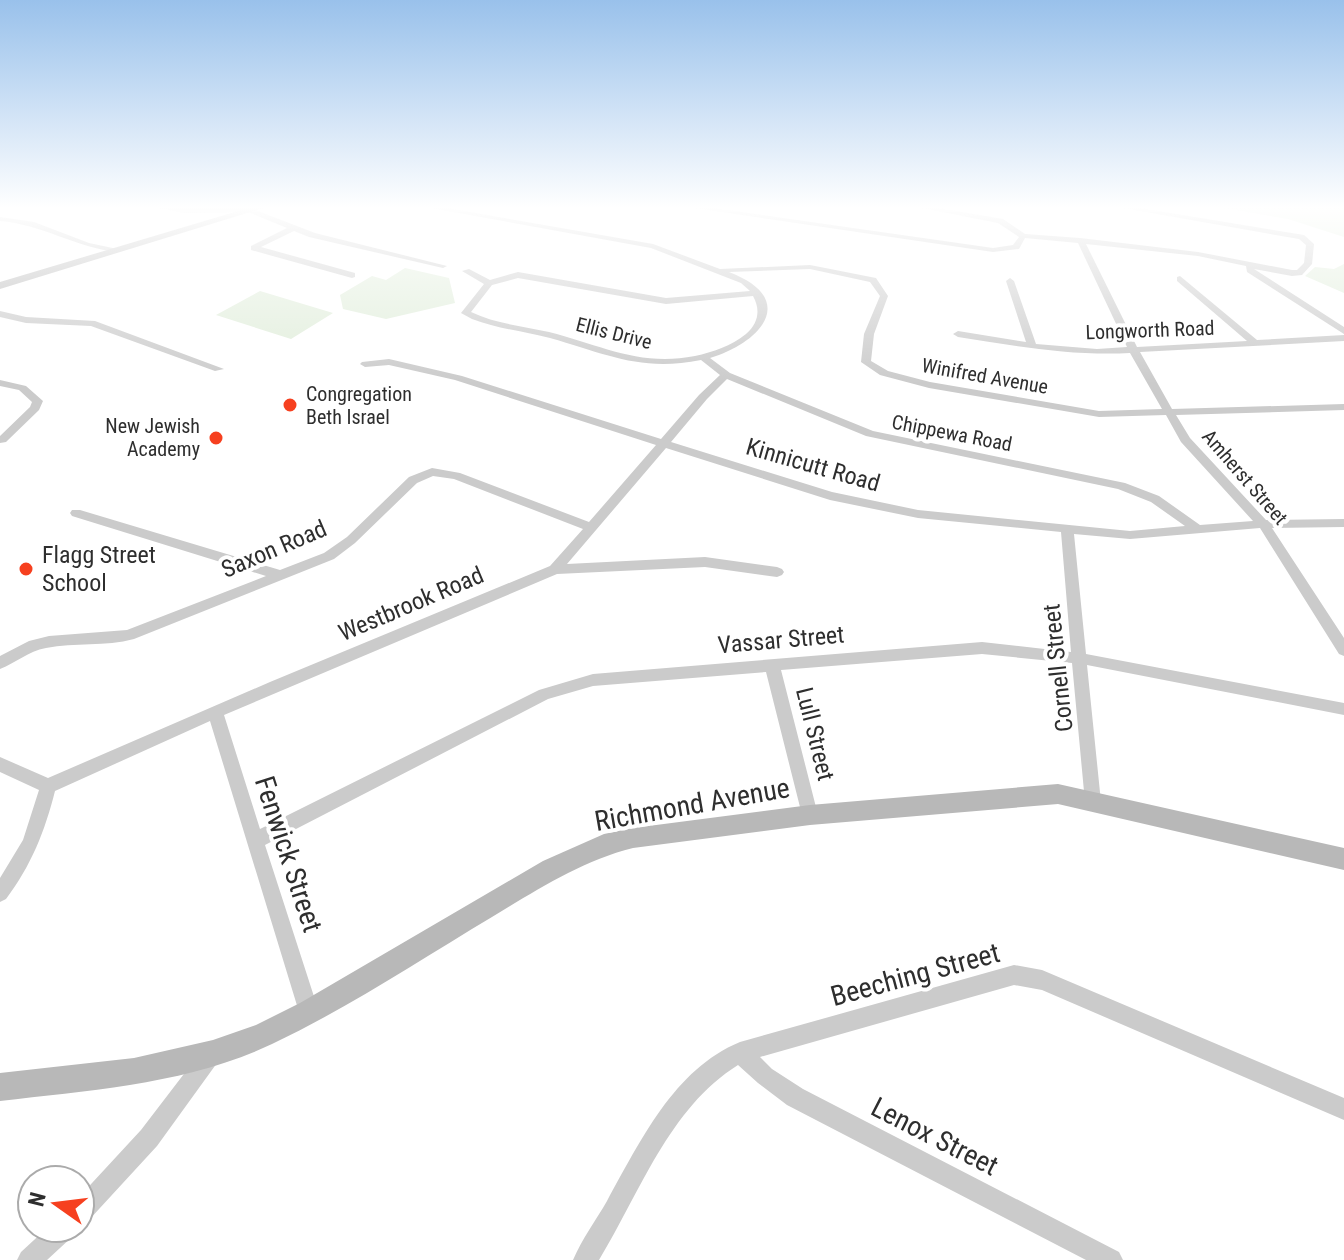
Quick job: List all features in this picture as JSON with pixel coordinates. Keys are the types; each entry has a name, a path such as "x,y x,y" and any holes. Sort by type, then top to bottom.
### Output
{"street":[{"path":"0,286 65,267"},
{"path":"322,267 352,275"},
{"path":"715,267 744,281 756,293"},
{"name":"Winifred Avenue","path":"723,270 810,267 873,280 884,291 884,296 869,334 865,355 870,366 929,385 1099,414 1344,407"},
{"name":"Amherst Street","path":"1093,267 1134,351 1194,451 1263,524 1344,650"},
{"path":"1250,267 1250,270 1344,331"},
{"path":"1261,267 1299,273 1305,267"},
{"path":"466,271 489,283 512,276 532,275 632,296 680,301 756,293"},
{"path":"1180,279 1255,343"},
{"path":"1010,281 1032,346"},
{"name":"Ellis Drive","path":"489,283 466,313 634,361 703,357 731,347 756,330 763,315 756,293"},
{"path":"1,316 92,323 219,369"},
{"name":"Longworth Road","path":"958,334 1076,351 1134,351 1344,338"},
{"name":"Chippewa Road","path":"703,357 726,375 884,438 1121,486 1155,499 1197,529"},
{"name":"Kinnicutt Road","path":"365,364 389,362 458,378 871,506 1130,535 1263,524 1344,523"},
{"name":"Westbrook Road","path":"48,786 555,569 726,375"},
{"path":"0,383 22,388 38,401 35,408 2,440"},
{"name":"Saxon Road","path":"0,663 29,645 47,639 99,641 129,635 338,551 413,480 432,472 456,476 591,527"},
{"path":"76,513 280,575"},
{"name":"Cornell Street","path":"1067,530 1093,802"},
{"path":"555,569 705,562 777,572"},
{"name":"Vassar Street","path":"255,841 554,689 593,680 982,648 1079,658 1344,709"},
{"name":"Lull Street","path":"772,665 810,815"},
{"name":"Fenwick Street","path":"215,712 309,1012"},
{"path":"0,764 48,786 32,847 0,893"},
{"name":"Richmond Avenue","path":"0,1087 134,1071 213,1053 261,1036 309,1012 577,856 633,838 810,815 1058,794 1344,859"},
{"name":"Beeching Street","path":"585,1260 688,1092 721,1060 1002,978 1027,975 1344,1109"},
{"name":"Lenox Street","path":"740,1052 765,1076 795,1097 1111,1260"},
{"path":"96,1196 149,1138 213,1053"},
{"path":"29,1260 47,1244"}],"green space":[{"path":"1315,267 1344,267 1344,293 1305,276"},
{"path":"405,268 449,278 455,303 386,319 343,309 340,295 372,276 386,280"},
{"path":"260,291 333,313 291,339 216,315"}],"place":[{"name":"Congregation Beth Israel","path":"290,405"},
{"name":"New Jewish Academy","path":"216,438"},
{"name":"Flagg Street School","path":"26,569"}]}
